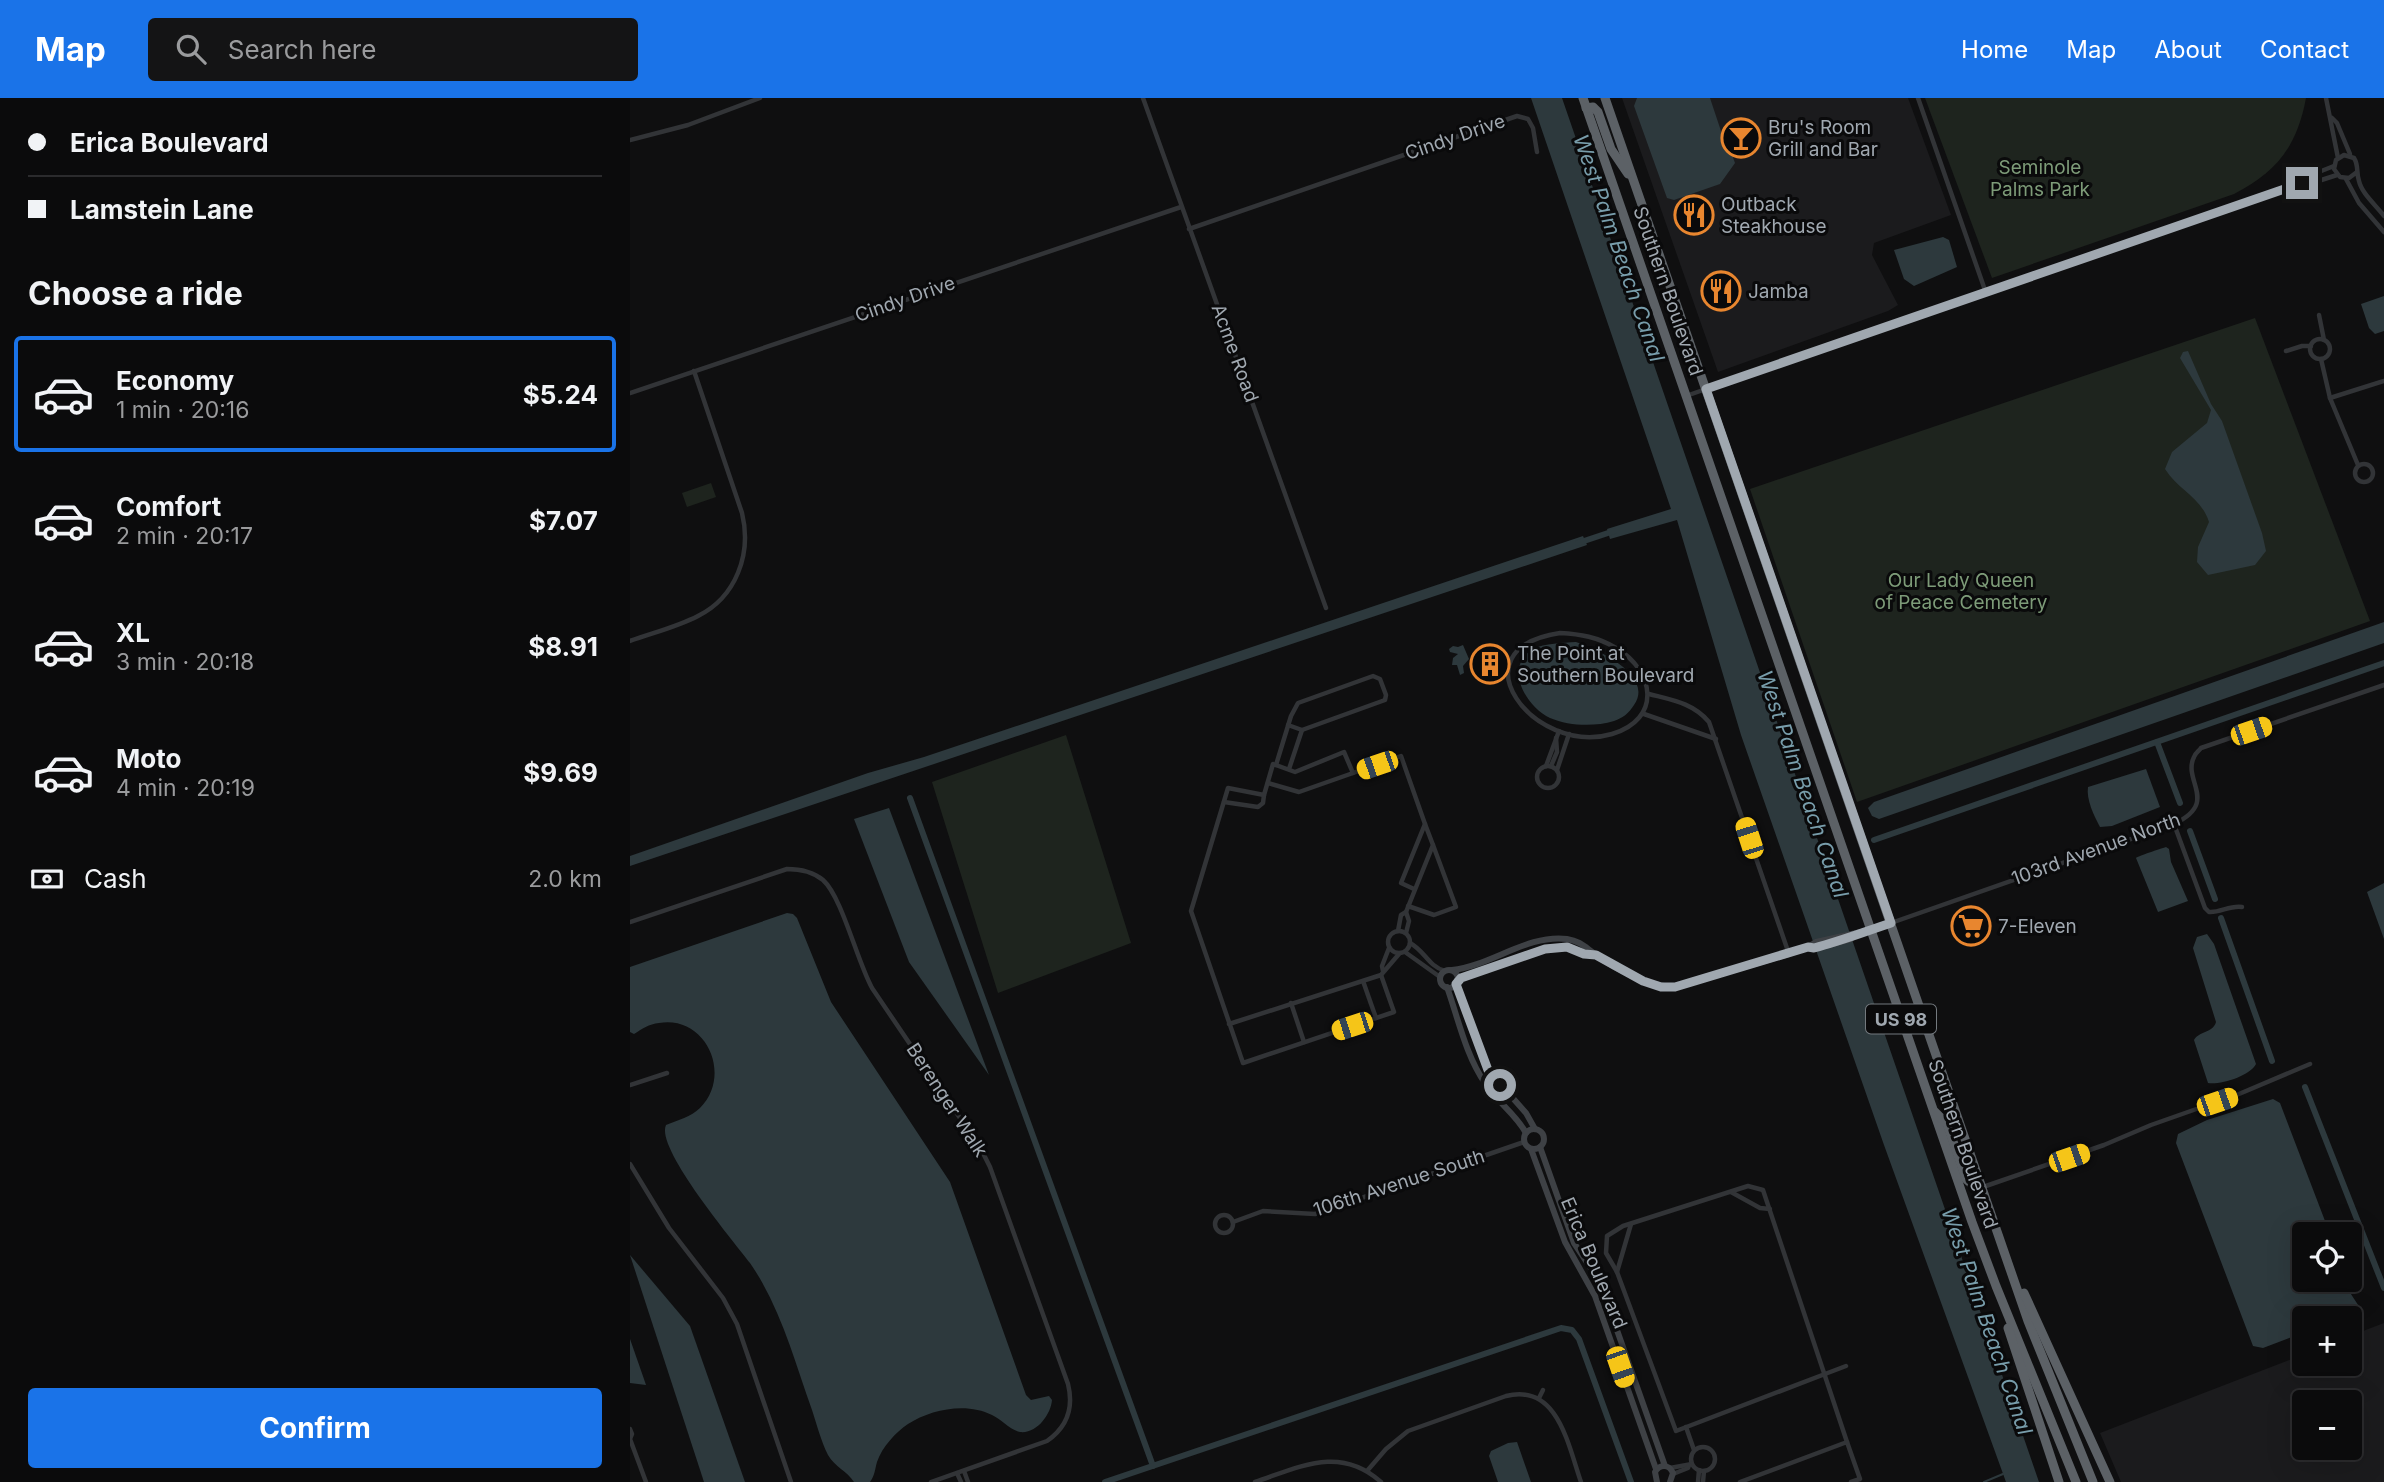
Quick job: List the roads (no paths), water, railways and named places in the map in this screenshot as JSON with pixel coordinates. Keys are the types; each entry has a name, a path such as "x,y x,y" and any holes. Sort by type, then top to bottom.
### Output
{"highway":[{"name":"Southern Boulevard","path":"1605,98 2028,1321 2093,1482"},
{"name":"Southern Boulevard","path":"1584,103 1932,1108 1996,1286 2076,1482"},
{"path":"1584,103 1598,112 1611,149 1635,184"},
{"path":"1932,1108 1947,1124 1966,1179 1973,1185 1982,1187"},
{"path":"2002,1243 2110,1482"},
{"path":"1996,1286 2022,1378 2059,1482"}],"street":[{"path":"630,140 688,125 760,98"},
{"name":"Acme Road","path":"1143,98 1326,608"},
{"path":"1918,98 1986,293"},
{"path":"2326,98 2332,118 2337,123 2351,156 2357,161 2362,189 2384,216"},
{"name":"Cindy Drive","path":"1189,229 1517,116 1528,119 1533,128 1537,152"},
{"path":"2332,118 2330,124 2338,158"},
{"path":"2302,183 2306,177 2334,166 2338,158 2351,156"},
{"path":"2334,166 2337,175"},
{"path":"2346,179 2357,172"},
{"path":"1685,397 2302,183 2309,184 2337,175 2346,179 2359,203 2384,232"},
{"name":"Cindy Drive","path":"630,393 1181,206"},
{"path":"2311,346 2312,355 2321,359 2327,357 2330,351 2324,340 2319,315"},
{"path":"2286,351 2311,346 2318,340 2324,340"},
{"path":"2321,359 2330,398 2358,465"},
{"path":"630,640 694,618 712,608 729,590 743,559 746,538 743,513 694,371"},
{"path":"2330,398 2384,381"},
{"path":"2364,463 2371,467 2373,472 2370,480 2357,480 2354,470 2358,465 2364,463"},
{"path":"1560,633 1587,635 1617,648 1638,667 1648,694 1644,714 1621,730 1610,734 1599,736 1559,731 1537,721 1524,710 1511,691 1508,668 1513,657 1531,641 1560,633"},
{"path":"1276,765 1288,724 1298,703 1373,676 1380,679 1386,695 1382,702 1302,730 1288,724"},
{"name":"103rd Avenue North","path":"1870,930 2174,824 2192,812 2199,795 2192,770 2193,757 2201,748 2384,685"},
{"path":"1648,694 1675,700 1700,711 1709,722 1788,954"},
{"path":"1644,714 1716,740"},
{"path":"1289,769 1302,730"},
{"path":"1559,731 1556,737 1557,752 1549,766 1541,769 1537,776 1544,788 1557,784 1557,771 1569,734"},
{"path":"1224,802 1258,807 1263,803 1273,764 1295,772 1344,752 1353,773"},
{"path":"1268,782 1299,792 1401,756 1456,907 1434,915 1407,909"},
{"path":"1549,766 1557,771"},
{"path":"1264,795 1228,788 1191,911 1243,1063 1394,1012 1382,966 1390,948 1390,937 1398,932 1406,933"},
{"path":"1414,889 1401,883 1426,824"},
{"path":"2174,824 2205,908 2213,913 2233,906 2242,906"},
{"path":"1398,932 1401,915 1407,909 1433,845"},
{"name":"Berenger Walk","path":"630,922 787,869 811,873 821,878 835,895 862,970 872,988 972,1133 990,1167 1070,1393 1070,1412 1061,1430 1039,1445 931,1482"},
{"path":"1390,948 1440,978 1442,984 1447,987 1478,1072 1486,1086 1522,1125 1526,1133 1524,1142 1531,1149 1540,1147 1544,1142 1543,1135 1535,1129 1526,1113 1488,1070 1457,982 1457,974 1433,966 1419,948 1410,943 1406,933 1409,921 1407,909"},
{"path":"1440,978 1448,970 1555,939 1577,941 1596,955 1643,981 1661,987 1675,987 1808,947 1851,939 1856,934 1870,930"},
{"path":"1229,1024 1382,973 1410,943"},
{"path":"1447,987 1545,949 1567,947 1584,954 1596,955"},
{"path":"1363,981 1376,1018"},
{"path":"1291,1003 1304,1042"},
{"path":"1982,1187 2104,1145 2310,1064"},
{"path":"630,1085 667,1073"},
{"path":"1526,1133 1535,1129"},
{"name":"106th Avenue South","path":"1233,1222 1263,1212 1315,1214 1524,1142"},
{"name":"Erica Boulevard","path":"1540,1147 1574,1243 1600,1282 1670,1476"},
{"name":"Erica Boulevard","path":"1531,1149 1565,1242 1595,1296 1656,1469 1654,1475 1657,1482"},
{"path":"630,1164 669,1228 723,1298 737,1324 791,1482"},
{"path":"1846,1366 1825,1374 1686,1427 1676,1431 1618,1272 1606,1253 1607,1236 1631,1224 1731,1191 1748,1186 1763,1190 1770,1209 1825,1374 1847,1441 1861,1480 1851,1482"},
{"path":"1731,1191 1760,1208 1770,1209"},
{"path":"1221,1216 1227,1216 1233,1222 1233,1228 1226,1233 1216,1228 1217,1219 1221,1216"},
{"path":"1618,1272 1631,1224"},
{"path":"1539,1398 1543,1390"},
{"path":"1367,1471 1386,1449 1409,1431 1506,1396 1521,1394 1539,1398 1560,1421 1581,1482"},
{"path":"1686,1427 1694,1450 1691,1464"},
{"path":"630,1429 630,1439 646,1482"},
{"path":"1741,1482 1847,1441"},
{"path":"1694,1450 1705,1447 1714,1454 1713,1466 1701,1471"},
{"path":"1255,1482 1316,1462 1347,1463 1367,1471 1381,1482"},
{"path":"1656,1469 1670,1476 1691,1464"},
{"path":"1691,1464 1701,1471 1703,1482"},
{"path":"964,1471 968,1482"},
{"path":"1698,1482 1701,1471"},
{"path":"957,1473 961,1482"}],"waterway":[{"path":"1578,543 1614,531"},
{"path":"1874,840 2384,663"},
{"path":"2157,742 2180,803"},
{"path":"910,798 1153,1466"},
{"path":"2190,831 2215,899"},
{"path":"2221,918 2272,1061"},
{"path":"2305,1087 2384,1288"},
{"path":"1105,1482 1561,1328 1572,1330 1579,1339 1631,1482"},
{"path":"1984,1482 2003,1474"}],"place":[{"name":"Bru's Room Grill and Bar","path":"1741,138"},
{"name":"Outback Steakhouse","path":"1694,215"},
{"name":"Jamba","path":"1721,291"},
{"name":"The Point at Southern Boulevard","path":"1490,664"},
{"name":"7-Eleven","path":"1971,926"}],"park label":[{"name":"Seminole Palms Park","path":"2040,178"},
{"name":"Our Lady Queen of Peace Cemetery","path":"1961,591"}],"water label":[{"name":"West Palm Beach Canal","path":"1619,248"},
{"name":"West Palm Beach Canal","path":"1803,784"},
{"name":"West Palm Beach Canal","path":"1987,1321"}]}
